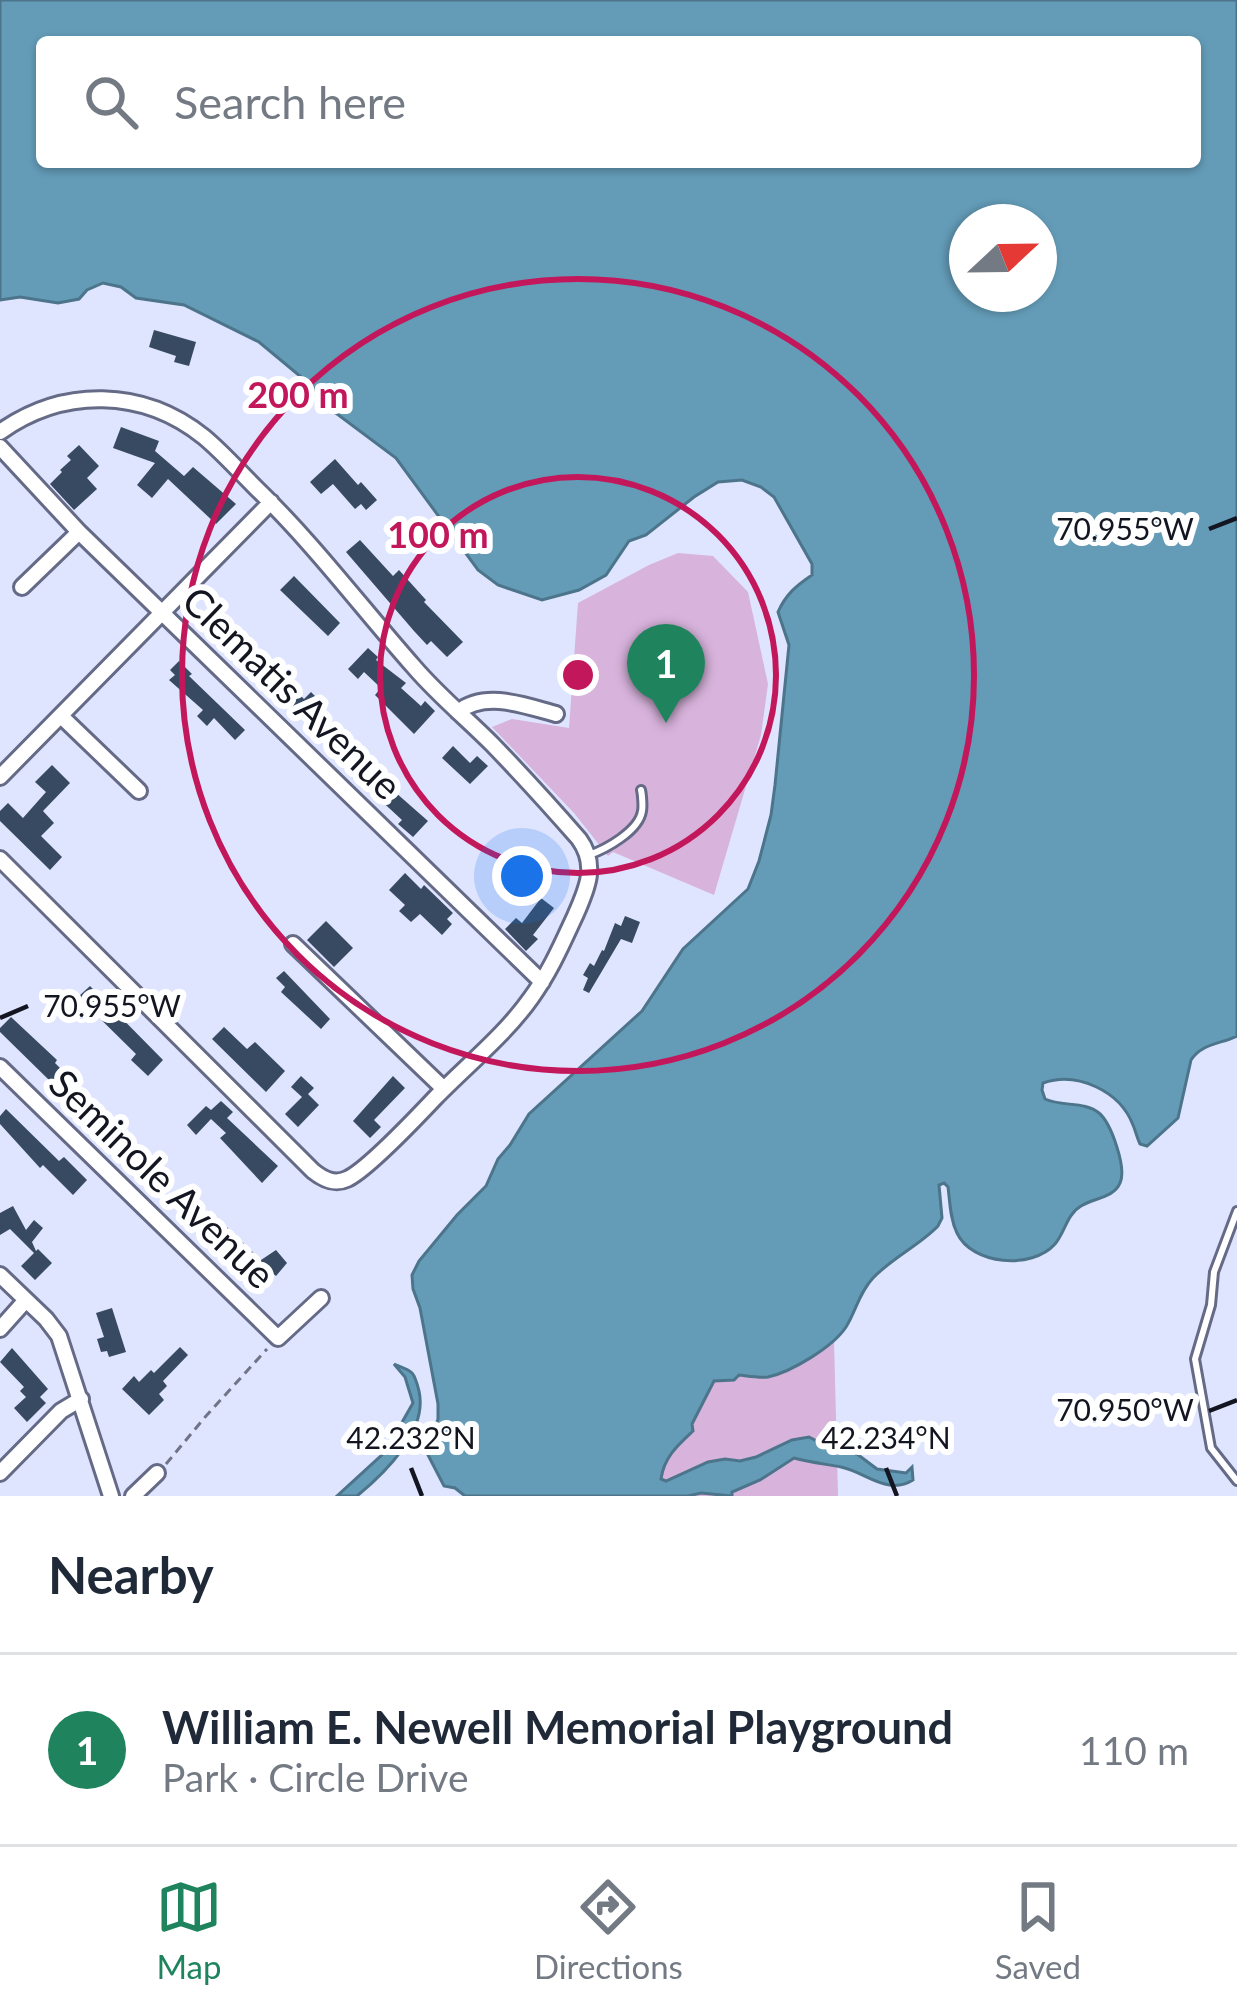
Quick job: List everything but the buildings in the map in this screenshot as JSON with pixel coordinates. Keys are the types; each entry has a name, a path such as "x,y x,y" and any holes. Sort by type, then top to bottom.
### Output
{"street":[{"path":"0,433 33,412 65,402 107,399 143,404 200,434 317,550 415,669 565,822 589,855 590,874 542,982 515,1018 358,1171 336,1182 319,1175 284,1143 0,859"},
{"name":"Clematis Avenue","path":"0,446 79,532 542,982"},
{"path":"0,777 271,502"},
{"path":"22,587 79,532"},
{"path":"458,712 472,704 496,701 556,714"},
{"path":"61,716 140,791"},
{"path":"293,944 444,1089"},
{"name":"Seminole Avenue","path":"0,1067 278,1338"},
{"path":"0,1275 59,1336 111,1496"},
{"path":"278,1338 321,1298"},
{"path":"0,1329 26,1300"},
{"path":"0,1473 62,1411 81,1399"},
{"path":"133,1496 157,1473"}],"lane":[{"path":"589,855 606,848 639,820 641,790"},
{"path":"1237,1211 1214,1272 1195,1359 1211,1448 1237,1481"}],"path":[{"path":"157,1473 278,1338"}],"shaded area":[{"path":"678,553 713,556 748,592 768,684 761,735 714,895 613,852 608,856 492,727 512,719 569,728 578,603"},
{"path":"834,1341 838,1496 658,1496 668,1460 693,1431 692,1424 714,1381 777,1372"}],"water":[{"path":"0,0 1237,0 1237,1036 1195,1055 1178,1118 1147,1146 1140,1144 1127,1113 1108,1094 1083,1082 1043,1083 1045,1099 1087,1107 1104,1118 1120,1157 1122,1176 1117,1188 1076,1209 1045,1252 1003,1260 965,1244 953,1222 948,1187 939,1185 942,1218 938,1226 873,1278 840,1335 811,1358 777,1374 714,1381 692,1424 693,1431 668,1458 661,1479 708,1462 756,1457 809,1437 836,1451 857,1454 877,1469 906,1473 912,1467 913,1480 885,1484 841,1467 794,1458 732,1496 465,1496 444,1486 427,1453 438,1404 413,1289 412,1275 419,1261 486,1186 529,1114 642,1011 683,949 748,889 759,861 771,815 789,645 778,612 792,591 812,575 812,564 774,497 742,480 718,482 646,535 629,541 606,575 579,590 542,600 498,585 478,570 396,458 325,405 312,386 259,342 184,305 136,298 121,287 103,283 79,299 58,303 20,297 0,300"},
{"path":"394,1364 412,1373 419,1391 420,1406 411,1436 380,1476 357,1496 337,1496 385,1452 413,1403 405,1377"}],"place":[{"name":"William E. Newell Memorial Playground","path":"666,723"}]}
